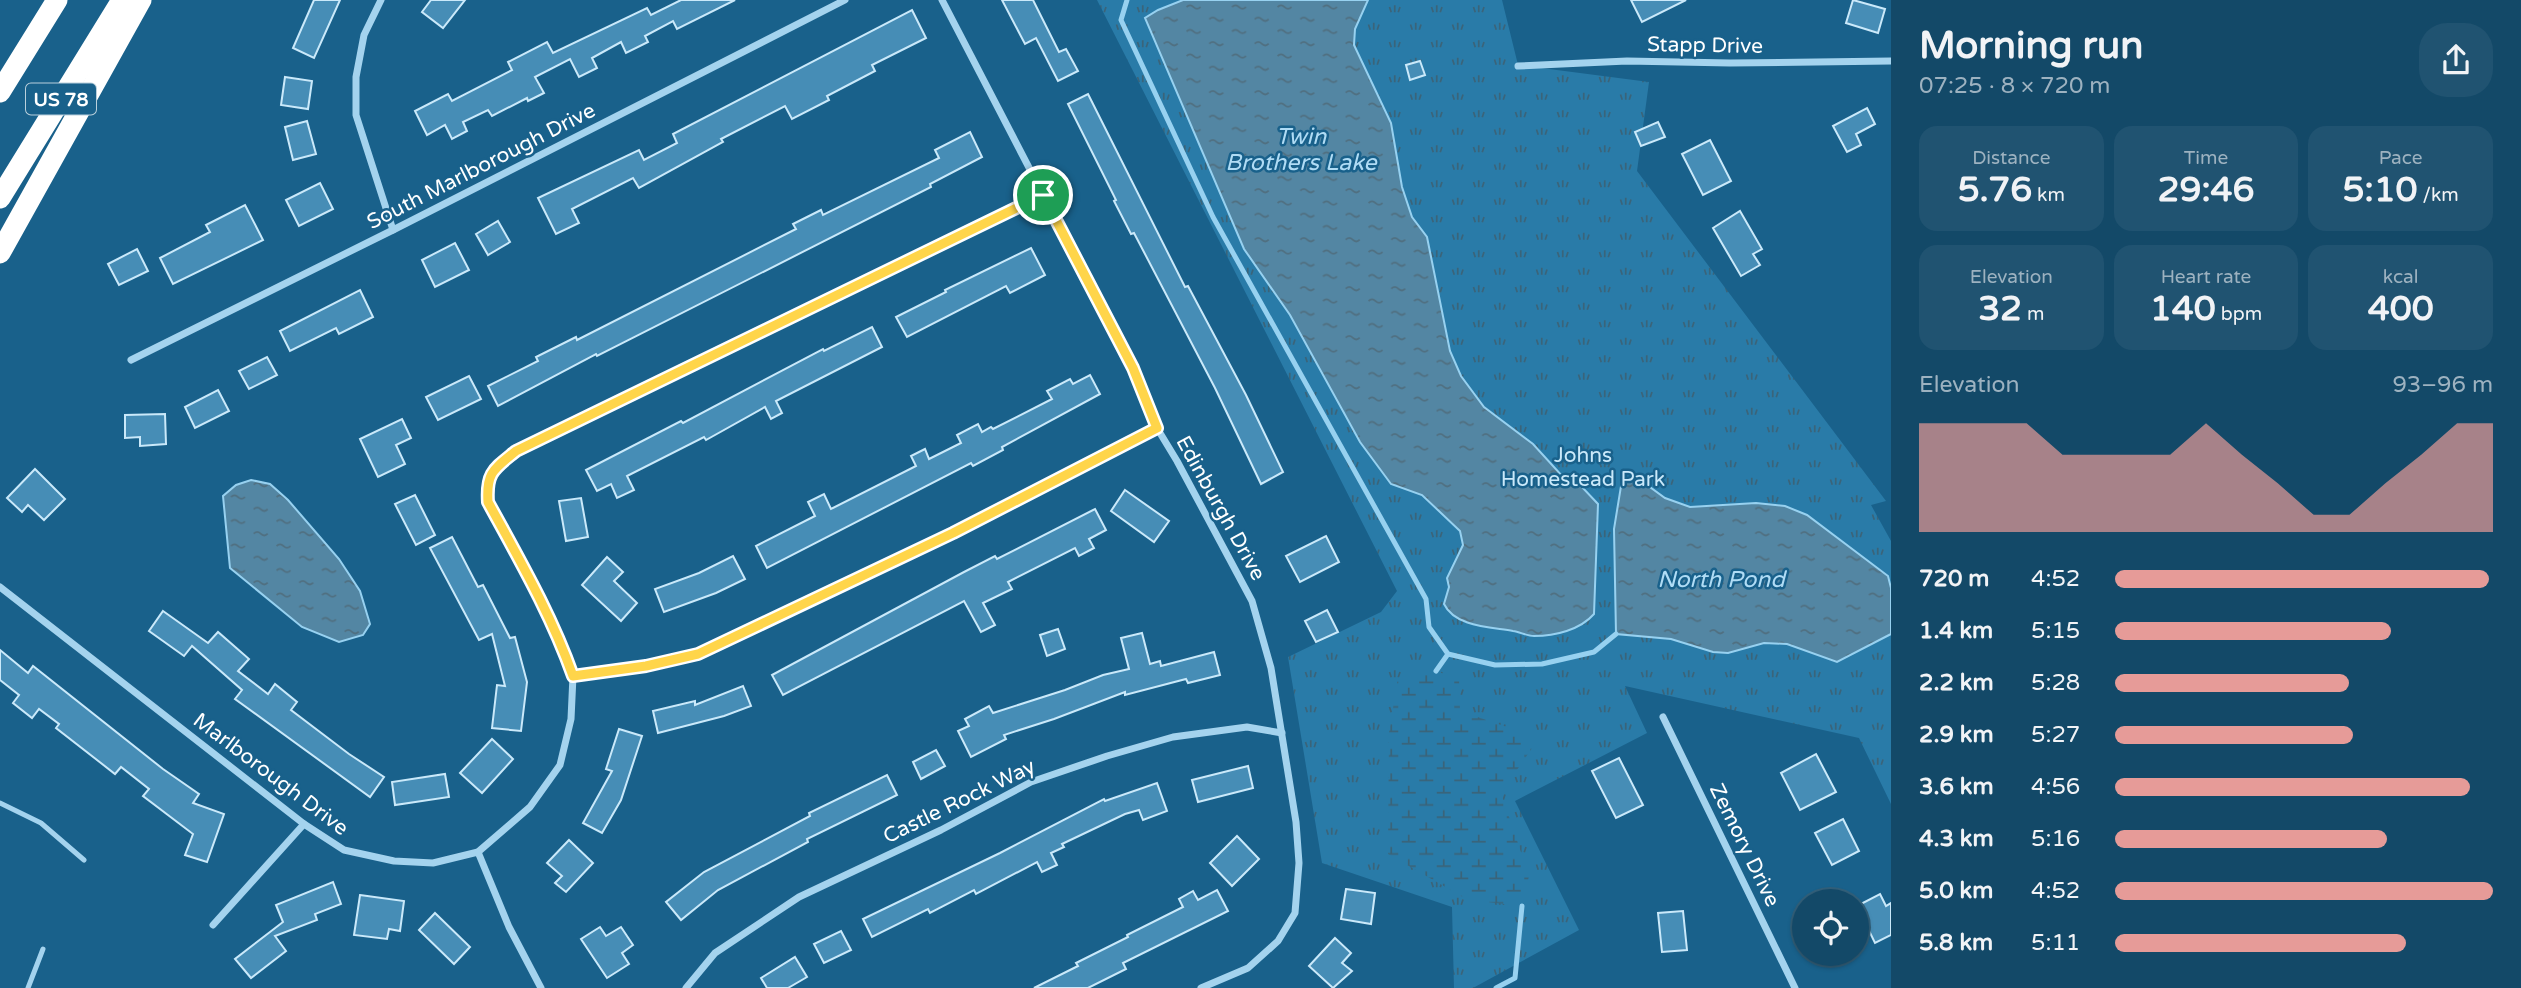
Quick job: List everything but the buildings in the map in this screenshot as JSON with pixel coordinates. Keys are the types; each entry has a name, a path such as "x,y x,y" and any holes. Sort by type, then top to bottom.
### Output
{"highway":[{"name":"US 78","path":"0,92 57,0"},
{"name":"US 78","path":"0,198 122,0"},
{"path":"0,253 141,0"}],"street":[{"path":"381,0 363,35 356,77 356,115 393,230"},
{"name":"South Marlborough Drive","path":"131,360 845,0"},
{"name":"Edinburgh Drive","path":"942,0 1133,368 1157,428 1252,601 1271,668 1296,822 1299,863 1295,913 1278,941 1248,968 1201,988"},
{"name":"Stapp Drive","path":"1518,65 1627,61 1891,61"},
{"name":"Marlborough Drive","path":"0,587 304,824 344,850 394,861 433,863 478,852 530,807 560,765 571,719 573,676 543,603 488,502 487,485 492,470 516,451 1043,195"},
{"path":"573,676 646,666 698,654 953,533 1157,428"},
{"name":"Zemory Drive","path":"1663,718 1795,988"},
{"name":"Castle Rock Way","path":"686,988 715,953 799,897 941,830 1031,782 1173,737 1247,727 1282,733"},
{"path":"213,925 304,824"},
{"path":"478,852 509,927 541,988"}],"lane":[{"path":"0,803 41,823 84,860"},
{"path":"28,988 43,949"}],"green space":[{"name":"Johns Homestead Park","path":"1097,0 1502,0 1518,65 1649,82 1637,171 1886,501 1871,505 1891,541 1891,804 1859,738 1625,686 1647,733 1515,801 1579,930 1473,988 1454,988 1452,907 1322,863 1288,657 1381,612 1397,591"},
{"path":"1427,668 1459,679 1460,711 1539,738 1501,793 1529,876 1522,906 1468,900 1388,854 1389,733 1398,678"}],"water":[{"name":"Twin Brothers Lake","path":"1183,0 1368,0 1355,29 1354,45 1391,123 1402,187 1412,217 1427,237 1450,351 1461,376 1484,407 1533,444 1563,477 1582,487 1598,504 1594,614 1582,624 1559,633 1531,636 1474,625 1449,612 1444,604 1449,587 1447,578 1463,545 1460,531 1422,495 1391,484 1360,442 1290,315 1244,249 1145,18"},
{"path":"251,480 270,484 288,500 339,559 360,591 370,624 363,635 339,642 302,627 230,568 223,496 236,485"},
{"name":"North Pond","path":"1622,480 1643,482 1665,498 1690,507 1756,503 1785,506 1807,515 1888,576 1891,588 1891,634 1837,662 1787,644 1764,643 1728,653 1713,652 1671,639 1616,634 1614,529"}],"waterway":[{"path":"1127,0 1121,20 1213,217 1426,599 1429,627 1448,654 1495,665 1542,664 1594,652 1616,634"},
{"path":"1436,671 1448,654"},
{"path":"1496,988 1515,978 1522,906"}],"route":[{"path":"1043,195 1133,368 1157,428 953,533 698,654 646,666 573,676 539,594 488,502 487,485 492,470 516,451 640,389 1043,195"}]}
